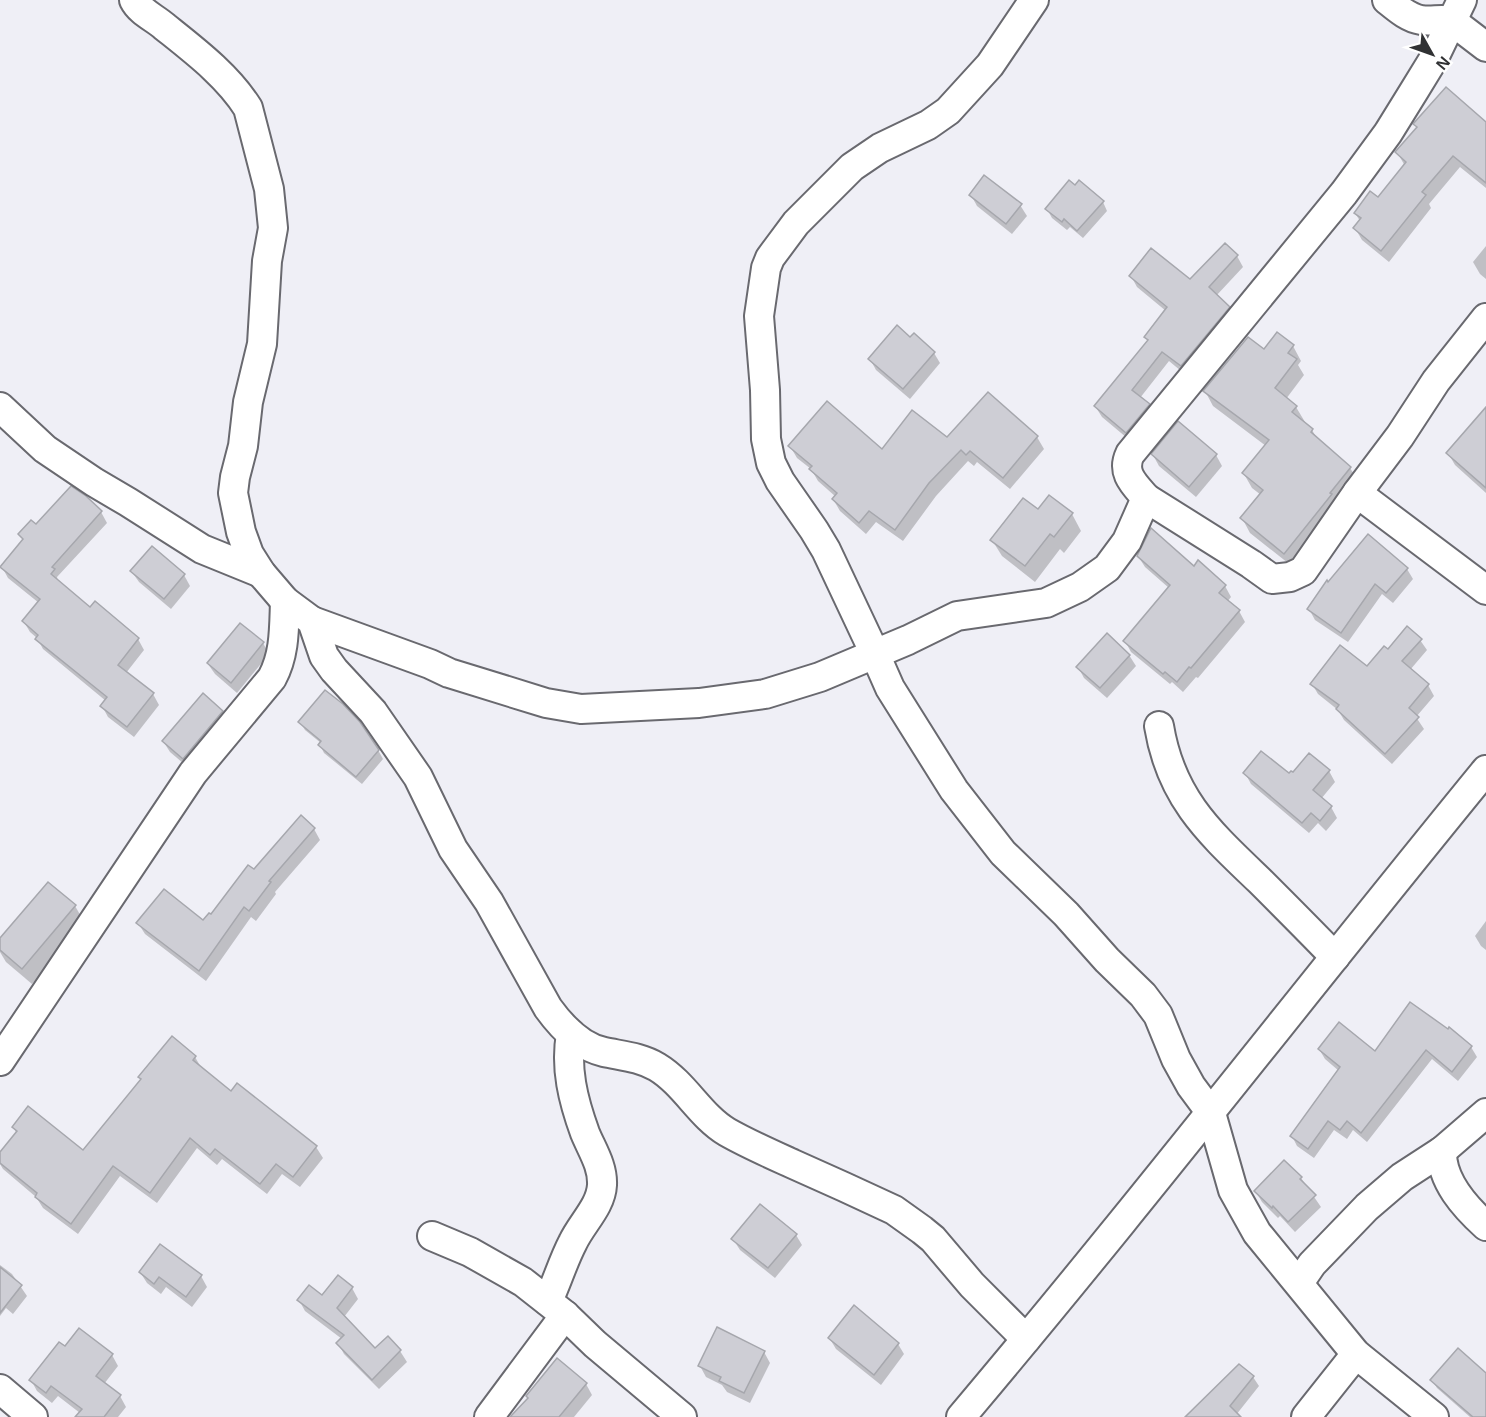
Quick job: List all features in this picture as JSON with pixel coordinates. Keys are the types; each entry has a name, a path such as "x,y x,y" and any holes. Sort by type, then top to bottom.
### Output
{"street":[{"path":"134,0 137,6 219,72 248,108 270,189 273,228 267,261 264,324 248,402 234,493 249,554 261,573 285,601 312,621 457,676 546,703 581,709 699,703 765,694 876,654 957,616 1046,603 1080,587 1107,568 1127,541 1146,498"},
{"path":"1034,0 990,65 948,111 927,125 880,148 852,167 796,223 770,258 766,268 759,316 766,439 771,463 780,481 826,550 890,688 954,790 1003,853 1066,914 1158,1015 1176,1059 1191,1086 1211,1113 1233,1190 1257,1233 1356,1354 1434,1417"},
{"path":"1387,0 1407,16 1422,20 1446,19 1457,11"},
{"path":"1457,11 1486,47"},
{"path":"1457,11 1433,60 1404,108 1344,193 1130,454 1126,469 1129,478 1146,498 1272,579 1281,580 1303,571 1400,436 1436,381 1486,318"},
{"path":"0,407 45,449 85,476 201,549 261,573"},
{"path":"1357,493 1486,590"},
{"path":"0,1061 187,782 223,735 272,678 283,651 285,601"},
{"path":"312,621 324,656 373,712 418,777 453,849 477,888 489,902 520,955 534,986 559,1022 571,1034 602,1052 648,1061 660,1068 725,1131 894,1210 912,1222 933,1239 972,1285 1026,1339"},
{"path":"1159,726 1162,746 1174,778 1202,824 1335,957"},
{"path":"961,1417 1211,1113 1486,770"},
{"path":"489,1417 557,1308 572,1242 600,1199 602,1176 570,1084 567,1054 571,1034"},
{"path":"1299,1283 1312,1264 1367,1207 1402,1177 1442,1151 1486,1113"},
{"path":"1442,1151 1445,1174 1459,1198 1486,1226"},
{"path":"432,1236 494,1264 524,1282 682,1417"},
{"path":"1306,1417 1356,1354"},
{"path":"0,1389 33,1417"}],"building":[{"path":"1446,87 1486,122 1486,183 1453,156 1422,192 1426,195 1381,251 1353,228 1361,218 1354,213 1370,191 1378,197 1406,162 1395,152 1417,127 1413,124"},
{"path":"984,175 1022,204 1006,224 969,195"},
{"path":"1069,180 1075,185 1079,180 1104,201 1077,231 1064,219 1062,222 1045,209"},
{"path":"1225,243 1238,255 1209,287 1230,307 1181,366 1162,352 1132,390 1150,404 1126,433 1094,406 1148,340 1144,337 1167,307 1129,276 1151,248 1190,279"},
{"path":"897,325 910,337 914,333 935,352 903,389 868,359"},
{"path":"1277,332 1294,345 1288,353 1297,359 1275,388 1297,406 1292,412 1313,429 1311,432 1351,467 1284,554 1240,518 1263,490 1242,473 1269,440 1203,391 1248,337 1264,349"},
{"path":"988,392 1038,436 1003,478 970,451 966,455 961,450 929,483 895,530 869,511 859,523 832,499 837,493 809,469 812,466 788,446 827,401 882,449 912,410 947,437"},
{"path":"1486,407 1486,488 1446,453"},
{"path":"1178,421 1217,454 1189,487 1151,454"},
{"path":"71,486 102,511 52,567 55,569 51,574 90,607 95,601 139,638 118,665 154,693 127,727 100,706 107,697 35,639 38,635 22,621 40,599 0,567 23,539 18,534 31,520 36,524"},
{"path":"1049,495 1073,513 1054,537 1050,534 1025,566 990,540 1023,498 1038,509"},
{"path":"1151,528 1194,566 1198,560 1226,585 1219,593 1240,610 1177,682 1165,672 1163,674 1123,641 1170,585 1137,556"},
{"path":"1368,534 1408,568 1386,593 1375,584 1341,633 1307,609 1327,580 1328,582"},
{"path":"152,546 185,574 164,599 130,571"},
{"path":"240,623 264,642 231,683 207,663"},
{"path":"1407,626 1422,639 1402,661 1429,684 1409,708 1419,717 1385,754 1336,709 1339,705 1310,684 1340,645 1367,666 1384,646 1388,649"},
{"path":"1107,633 1130,655 1100,688 1076,667"},
{"path":"325,690 343,704 360,722 379,750 356,777 318,745 321,741 298,722"},
{"path":"203,693 223,711 183,759 162,741"},
{"path":"1261,751 1289,773 1293,772 1309,753 1330,770 1313,790 1332,806 1320,821 1311,813 1302,823 1243,773"},
{"path":"301,815 315,828 269,881 271,882 249,911 244,907 199,971 136,923 164,889 203,920 209,913 211,914 248,865 254,869"},
{"path":"48,882 76,905 22,969 0,950 0,938"},
{"path":"1410,1002 1448,1029 1449,1027 1472,1046 1452,1072 1426,1050 1361,1133 1347,1121 1340,1130 1328,1121 1308,1149 1290,1136 1340,1067 1318,1049 1339,1022 1375,1051"},
{"path":"172,1036 196,1056 193,1060 231,1091 237,1083 317,1146 293,1177 276,1164 260,1184 215,1149 210,1155 190,1138 150,1193 113,1166 71,1224 35,1197 37,1193 0,1163 0,1152 17,1131 12,1127 28,1106 83,1150 141,1079 138,1077"},
{"path":"1284,1160 1302,1177 1300,1179 1316,1195 1288,1222 1254,1191"},
{"path":"760,1204 797,1234 768,1268 731,1239"},
{"path":"160,1244 202,1275 186,1297 159,1277 154,1284 139,1272"},
{"path":"0,1267 22,1285 0,1313"},
{"path":"338,1275 353,1287 337,1308 375,1348 388,1336 401,1350 372,1380 336,1343 344,1335 297,1300 309,1285 322,1295"},
{"path":"854,1305 899,1343 874,1375 828,1338"},
{"path":"717,1327 765,1351 744,1393 719,1381 721,1377 698,1366"},
{"path":"79,1328 113,1354 96,1376 121,1395 104,1417 75,1417 82,1409 51,1386 46,1393 29,1380 59,1342 65,1346"},
{"path":"1458,1348 1486,1373 1486,1417 1473,1417 1430,1380"},
{"path":"557,1358 587,1383 559,1417 510,1417 528,1398 526,1396"},
{"path":"1239,1364 1254,1376 1230,1406 1241,1417 1185,1417"}]}
